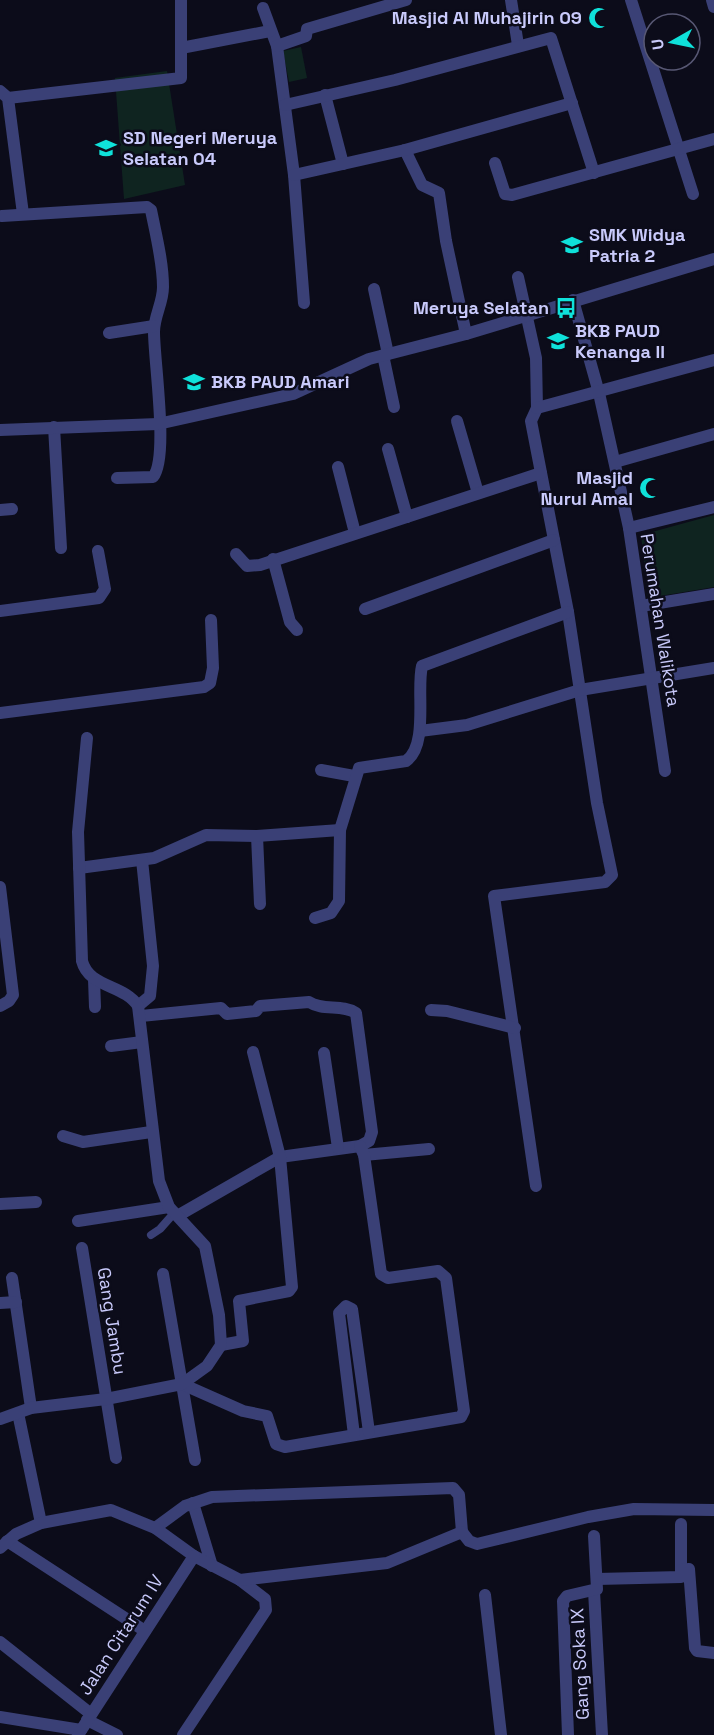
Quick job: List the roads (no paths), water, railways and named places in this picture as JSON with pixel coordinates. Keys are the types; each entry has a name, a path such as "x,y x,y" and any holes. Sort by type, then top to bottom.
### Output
{"street":[{"path":"23,214 4,94 181,78 181,0"},
{"path":"277,46 306,36 307,29 406,0"},
{"path":"511,0 518,45"},
{"path":"631,0 693,194"},
{"path":"712,0 714,7"},
{"path":"263,8 277,46 294,175 304,303"},
{"path":"181,48 270,31"},
{"path":"285,105 395,80 545,38 553,39 594,173"},
{"path":"325,95 343,164"},
{"path":"294,175 405,150 572,103"},
{"path":"495,163 505,194 509,195 714,139"},
{"path":"405,150 422,185 439,192 446,241 466,334"},
{"path":"1,216 147,207 153,218 163,288 154,326 160,423 157,471 153,477 117,478"},
{"path":"0,430 160,423 293,394 369,358 466,334 714,259"},
{"path":"518,277 536,358 537,408 531,421 568,612 597,804 612,875 605,882 494,896 515,1028 536,1186"},
{"path":"374,290 393,407"},
{"name":"Perumahan Walikota","path":"573,300 599,393 628,528 664,771"},
{"path":"110,333 154,326"},
{"path":"537,408 714,360"},
{"path":"457,421 478,493"},
{"path":"54,427 61,548"},
{"path":"615,462 714,435"},
{"path":"388,449 407,517"},
{"path":"338,467 355,533"},
{"path":"236,554 243,563 252,567 541,473"},
{"path":"628,528 714,507"},
{"path":"364,609 554,540"},
{"path":"0,610 99,598 105,589 98,551"},
{"path":"273,559 290,622 297,630"},
{"path":"641,606 714,594"},
{"path":"315,918 331,913 339,901 340,830 354,776 359,768 366,765 409,759 420,731 422,666 568,612"},
{"path":"0,713 204,687 210,683 213,668 211,620"},
{"path":"420,731 467,725 580,690 714,668"},
{"path":"0,1419 31,1408 106,1400 182,1384 207,1366 221,1345 219,1315 205,1246 174,1211 159,1181 140,1011 126,993 89,976 81,961 78,832 87,738"},
{"path":"321,770 354,776"},
{"path":"79,868 154,858 206,835 257,836 340,830"},
{"path":"257,836 260,904"},
{"path":"140,1011 150,996 153,966 142,860"},
{"path":"0,887 13,995 9,1001 0,1006"},
{"path":"94,979 95,1007"},
{"path":"140,1011 220,1008 227,1014 256,1011 260,1006 309,1002 316,1006 350,1010 356,1013 372,1132 362,1151 381,1274 388,1278 438,1271 446,1278 464,1411 456,1420 281,1446 276,1444 267,1416 243,1411 182,1384"},
{"path":"431,1011 447,1011 515,1028"},
{"path":"111,1046 142,1042"},
{"path":"221,1345 243,1341 239,1301 289,1291 292,1287 280,1157 253,1052"},
{"path":"324,1053 338,1148"},
{"path":"63,1136 82,1142 152,1131"},
{"path":"78,1221 174,1211 280,1157 338,1148 362,1151 429,1149"},
{"path":"0,1204 36,1202"},
{"name":"Gang Jambu","path":"82,1248 116,1458"},
{"path":"163,1274 195,1460"},
{"path":"12,1278 31,1408"},
{"path":"0,1303 16,1302"},
{"path":"354,1435 339,1313 346,1306 352,1309 369,1432"},
{"path":"18,1413 41,1522"},
{"path":"155,1528 172,1514 193,1503 212,1497 453,1488 459,1495 462,1532 469,1541 477,1544 588,1517 634,1509 714,1510"},
{"path":"193,1503 212,1566"},
{"path":"145,1630 4,1544 16,1534 41,1522 103,1510 119,1513 155,1528 194,1556 240,1580 265,1599 268,1607 183,1735"},
{"path":"568,1735 563,1601 567,1596 596,1585 681,1577 681,1524"},
{"path":"240,1580 387,1563 462,1532"},
{"name":"Gang Soka IX","path":"594,1536 603,1735"},
{"name":"Jalan Citarum IV","path":"84,1725 194,1556"},
{"path":"681,1569 689,1569 691,1575 694,1648 697,1651 714,1653"},
{"path":"485,1595 501,1735"},
{"path":"0,1642 84,1725"},
{"path":"0,1717 84,1725 117,1735"}],"lane":[{"path":"151,1234 160,1229 174,1211"}],"place":[{"name":"Masjid Al Muhajirin 09","path":"599,18"},
{"name":"SD Negeri Meruya Selatan 04","path":"106,148"},
{"name":"SMK Widya Patria 2","path":"572,245"},
{"name":"Meruya Selatan","path":"566,308"},
{"name":"BKB PAUD Kenanga II","path":"558,341"},
{"name":"BKB PAUD Amari","path":"194,382"},
{"name":"Masjid Nurul Amal","path":"650,488"}]}
